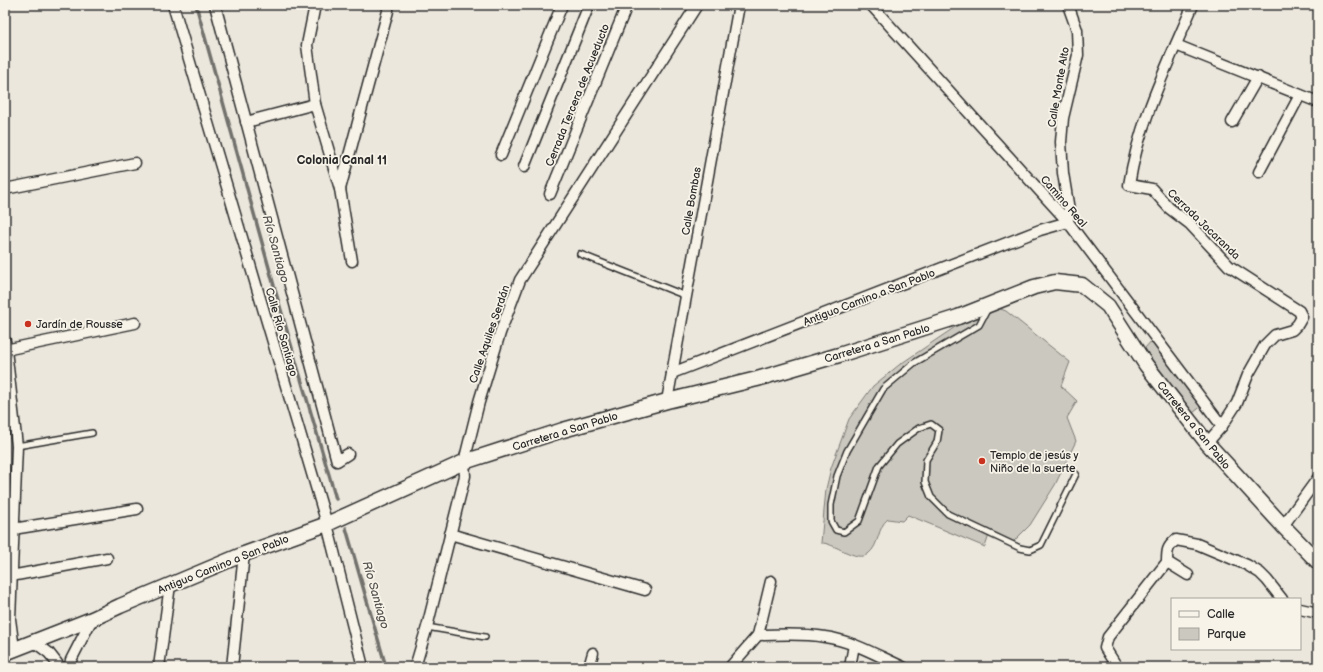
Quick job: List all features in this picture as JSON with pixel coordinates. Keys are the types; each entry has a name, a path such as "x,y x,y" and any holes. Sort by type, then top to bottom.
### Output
{"main road":[{"name":"Carretera a San Pablo","path":"326,524 464,462 564,430 667,401 757,379 839,355 958,317 1034,287 1055,282 1082,285 1108,306 1146,365 1207,443 1318,562"},
{"name":"Antiguo Camino a San Pablo","path":"9,651 92,619 244,554 326,524"}],"street":[{"name":"Calle Río Santiago","path":"173,5 326,524 363,667"},
{"path":"215,5 338,461 348,454"},
{"path":"314,5 307,45 315,104 340,189 352,261"},
{"path":"340,189 388,11 388,5"},
{"path":"501,155 562,5"},
{"path":"524,167 588,5"},
{"name":"Cerrada Tercera de Acueducto","path":"550,194 627,5"},
{"name":"Calle Aquiles Serdán","path":"415,667 427,628 450,534 464,476 464,462 479,402 500,333 520,280 697,5"},
{"name":"Calle Bombas","path":"667,401 739,5"},
{"name":"Camino Real","path":"871,5 1068,222 1222,426"},
{"name":"Calle Monte Alto","path":"1068,5 1078,30 1078,56 1063,118 1062,142 1069,210 1068,222"},
{"path":"1193,5 1176,45 1318,102"},
{"name":"Cerrada Jacaranda","path":"1176,45 1150,104 1133,161 1129,185 1152,189 1170,208 1190,224 1229,266 1299,311 1302,317 1292,330 1275,335 1265,345 1248,375 1237,403 1222,426 1207,443"},
{"path":"1232,122 1258,77"},
{"path":"1259,172 1300,95"},
{"path":"246,122 315,104"},
{"path":"5,189 135,163"},
{"name":"Antiguo Camino a San Pablo","path":"672,373 1040,230 1068,222"},
{"path":"5,350 135,323"},
{"path":"5,341 17,446 8,619 9,651"},
{"path":"1283,526 1318,478"},
{"path":"13,529 137,509"},
{"path":"450,534 645,590"},
{"path":"1117,667 1105,648 1108,637 1167,562 1170,544 1176,540 1197,544 1247,565 1268,580 1281,598"},
{"path":"232,667 244,554"},
{"path":"11,576 107,558"},
{"path":"1167,562 1188,575"},
{"path":"730,667 758,635 771,581"},
{"path":"159,667 170,585"},
{"path":"1301,609 1318,613"},
{"path":"70,667 71,660 92,619"},
{"path":"758,635 804,634 827,637 854,645 903,667"},
{"path":"33,641 49,653 60,667"},
{"path":"850,667 854,645"},
{"path":"589,667 593,653"}],"lane":[{"path":"580,254 686,296"},
{"path":"990,304 979,325 914,362 883,389 847,450 837,476 831,505 831,521 836,530 844,532 859,521 879,466 897,444 919,428 931,424 939,430 937,442 926,460 925,482 932,497 948,514 1020,548 1030,550 1041,546 1076,474"},
{"path":"17,446 92,433"},
{"path":"427,628 485,637"}],"green space":[{"path":"998,308 1006,311 1070,362 1061,386 1077,401 1067,418 1076,441 1055,485 1030,525 1012,543 989,535 985,547 908,515 902,521 888,519 884,522 875,546 868,554 863,556 851,554 821,543 826,489 831,468 849,419 873,386 899,365 961,323"},
{"path":"1153,339 1203,405 1193,413 1144,349"}],"waterway":[{"name":"Río Santiago","path":"196,5 276,293 336,499"},
{"name":"Río Santiago","path":"346,528 386,667"}],"place":[{"name":"Jardín de Rousse","path":"28,324"},
{"name":"Templo de jesús y Niño de la suerte","path":"982,461"}],"district":[{"name":"Colonia Canal 11","path":"342,160"}]}
